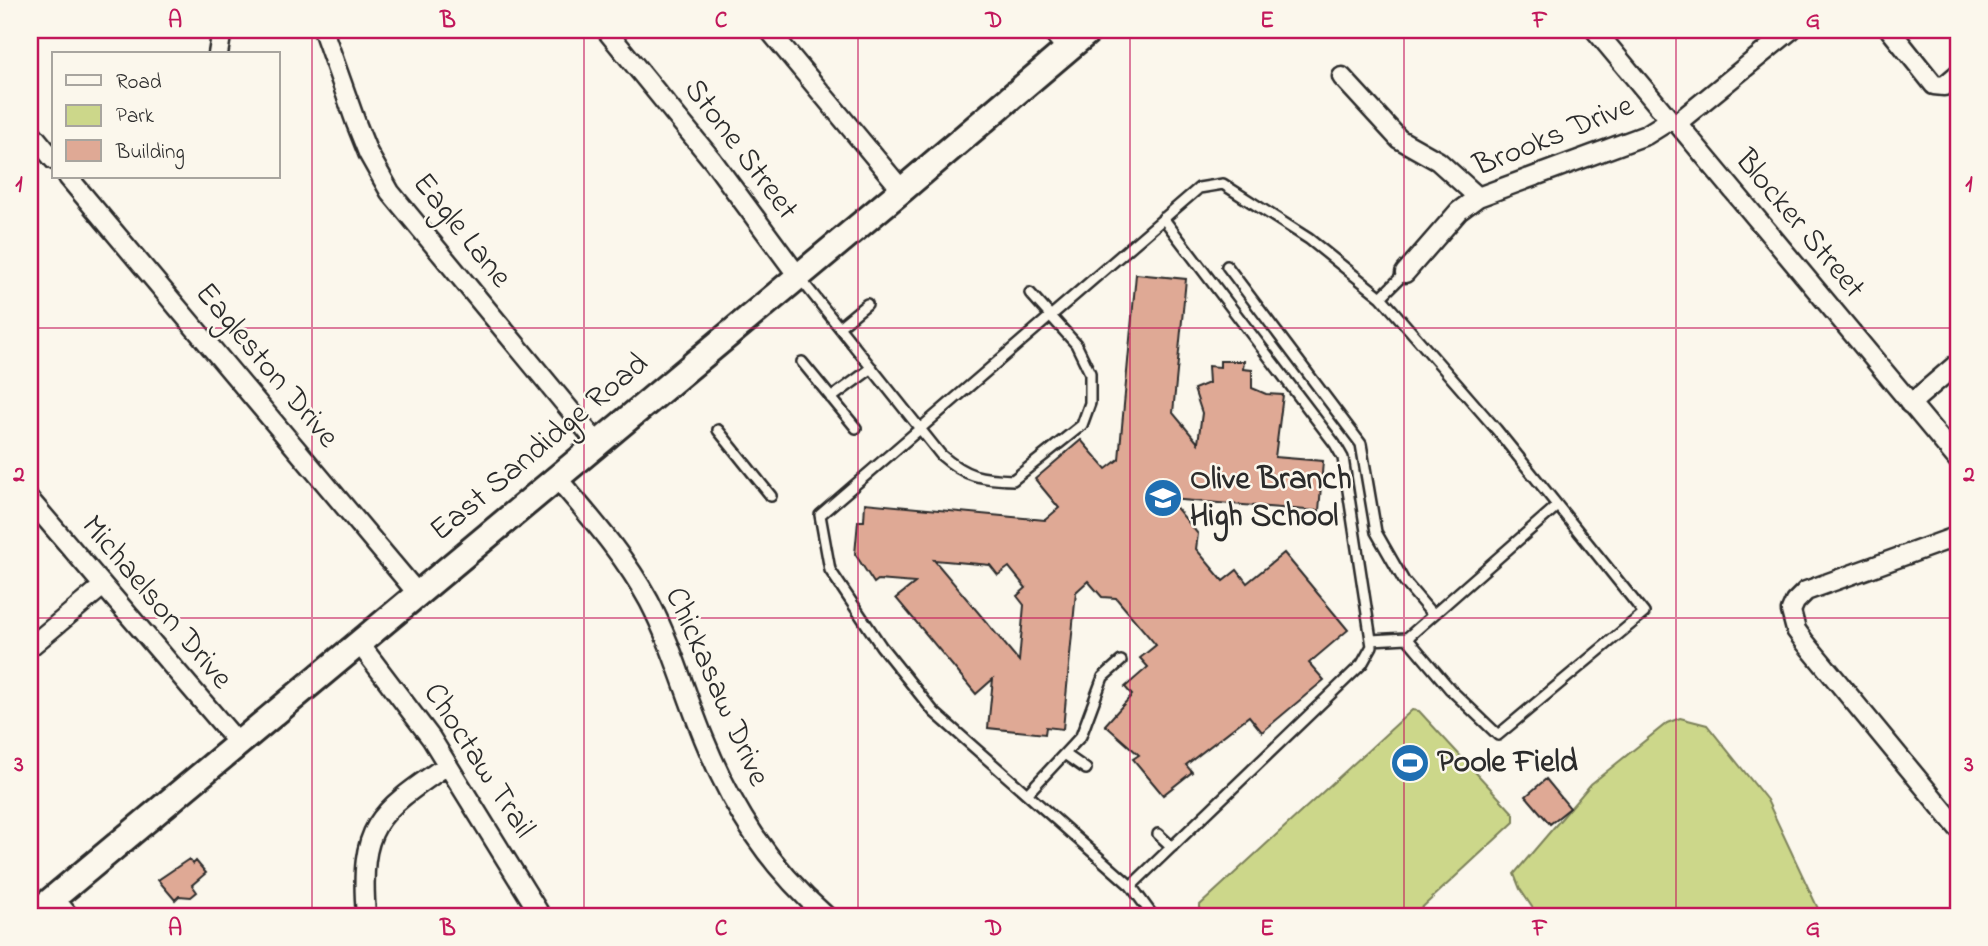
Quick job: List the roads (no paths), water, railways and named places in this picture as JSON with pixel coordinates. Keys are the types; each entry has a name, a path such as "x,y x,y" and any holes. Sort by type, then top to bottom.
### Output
{"street":[{"path":"218,52 222,30"},
{"name":"Eagle Lane","path":"323,30 356,124 368,153 390,192 597,444"},
{"name":"Stone Street","path":"606,30 713,161 798,276"},
{"path":"769,30 902,190"},
{"path":"1051,30 1067,49"},
{"name":"East Sandidge Road","path":"32,916 62,907 239,744 1090,30"},
{"name":"Blocker Street","path":"1595,30 1958,460"},
{"name":"Brooks Drive","path":"1405,273 1459,211 1478,197 1646,135 1674,122 1791,30"},
{"path":"1890,30 1934,85 1944,86 1958,74"},
{"path":"1342,77 1399,139 1438,161 1478,197"},
{"path":"30,131 52,158"},
{"name":"Eagleston Drive","path":"69,178 418,594"},
{"path":"1909,404 1958,363"},
{"name":"Chickasaw Drive","path":"557,478 601,530 649,601 703,738 751,833 786,878 825,916"},
{"name":"Michaelson Drive","path":"30,500 239,744"},
{"path":"1956,821 1804,641 1791,619 1791,611 1797,600 1806,592 1958,536"},
{"path":"30,647 103,586"},
{"name":"Choctaw Trail","path":"359,643 431,738 541,916"},
{"path":"366,916 365,855 373,832 399,799 447,765"}],"lane":[{"path":"1153,916 1131,886 934,712 881,646 830,570 820,515 1199,188 1223,184 1309,239 1381,297 1496,429 1644,613 1498,735 1450,689 1406,638"},
{"path":"1131,886 1362,664 1372,646 1343,458 1163,218"},
{"path":"1227,266 1361,444 1376,532 1404,581 1432,614"},
{"path":"1381,297 1405,273"},
{"path":"798,276 941,454 961,470 980,479 1013,480 1082,425 1090,403 1090,373 1076,344 1030,293"},
{"path":"839,327 867,304"},
{"path":"802,362 856,428"},
{"path":"831,398 872,368"},
{"path":"718,430 771,496"},
{"path":"1371,640 1406,638 1557,506"},
{"path":"1027,794 1081,736 1103,677 1121,661"},
{"path":"1066,755 1086,769"},
{"path":"1157,834 1172,847"}],"place":[{"name":"Olive Branch High School","path":"1163,498"},
{"name":"Poole Field","path":"1410,763"}]}
